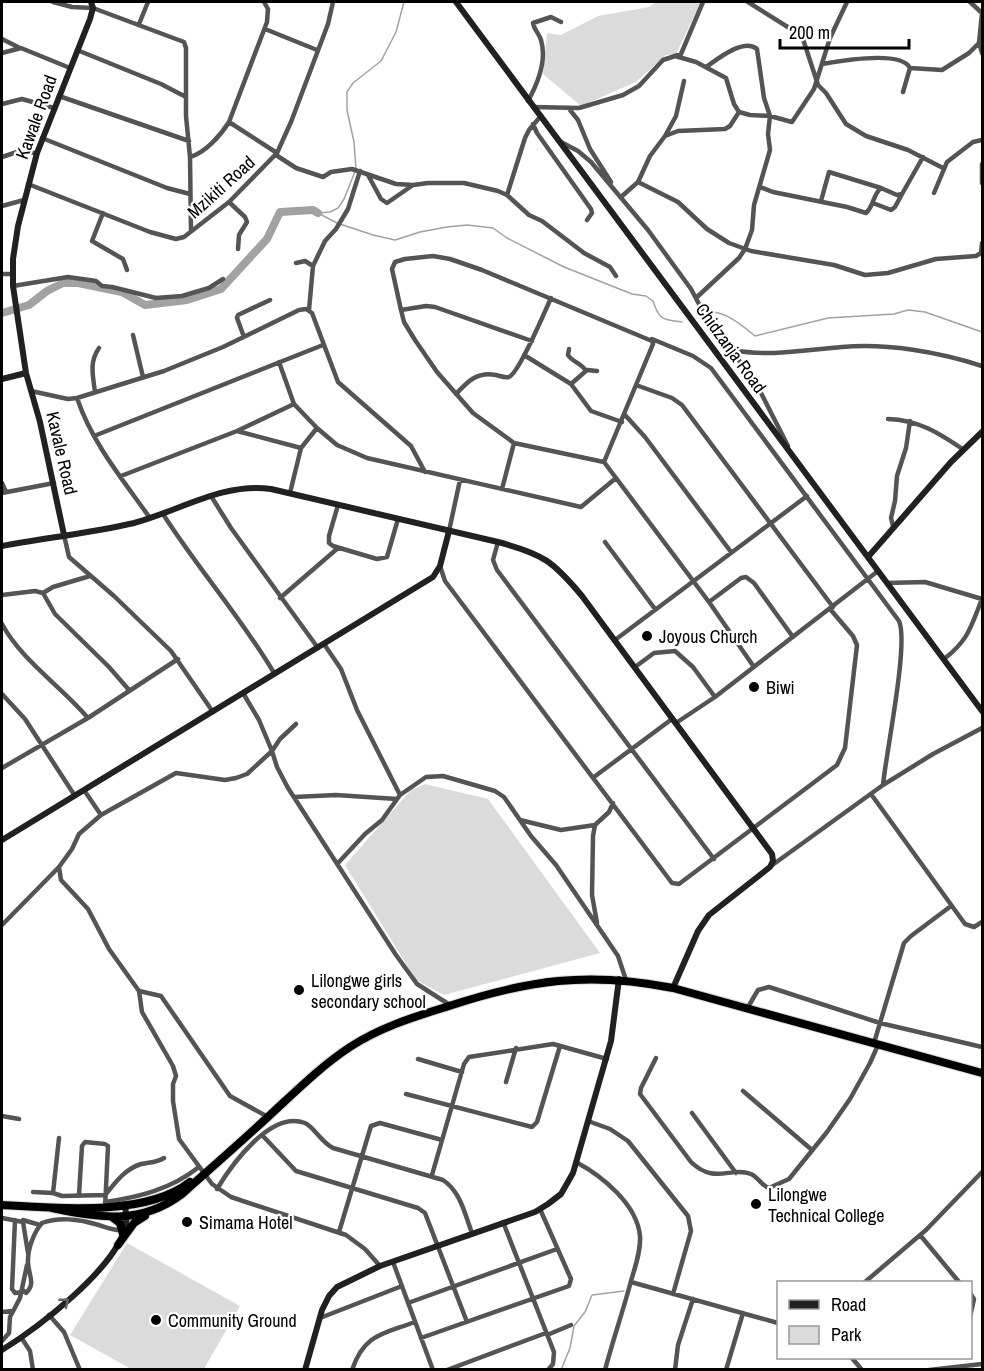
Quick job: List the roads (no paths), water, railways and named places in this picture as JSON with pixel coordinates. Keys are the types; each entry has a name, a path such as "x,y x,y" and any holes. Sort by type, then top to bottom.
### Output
{"highway":[{"path":"52,1208 126,1206 166,1195 201,1172 350,1047 381,1030 450,1005 486,993 537,982 573,978 622,980 673,988 982,1073"},
{"path":"118,1245 134,1223 182,1194 201,1172"},
{"path":"2,1205 127,1217 148,1213 167,1204"},
{"path":"112,1217 120,1223 123,1232"}],"street":[{"path":"53,2 72,7 92,5 183,42 186,48 191,231"},
{"path":"139,24 148,2"},
{"path":"190,156 203,150 229,122 265,29 268,9 264,2"},
{"name":"Mzikiti Road","path":"28,184 172,238 180,238 229,202 276,154 293,118 330,17 333,2"},
{"path":"533,107 570,110 590,106 639,86 663,60 682,51 704,2"},
{"path":"748,2 802,36 817,81 846,124 867,136 892,144 944,168"},
{"path":"739,112 770,116 792,122 814,89 830,38 847,2"},
{"path":"970,2 982,13 979,43 982,53"},
{"name":"Chidzanja Road","path":"460,3 528,101 982,711"},
{"name":"Kawale Road","path":"18,317 12,274 24,200 42,138 92,5"},
{"path":"528,101 536,87 543,57 542,43 533,23 551,17 561,22"},
{"path":"265,29 317,50"},
{"path":"2,39 70,68"},
{"path":"910,68 942,70 969,53 979,43"},
{"path":"696,298 739,258 745,249 752,230 754,205 769,156 770,116 764,98 757,49 753,46 739,46 706,67"},
{"path":"2,53 21,48"},
{"path":"77,50 161,84 186,97"},
{"path":"675,56 706,67 726,78 734,104 739,112"},
{"path":"822,64 848,60 888,59 906,62 910,68 903,92"},
{"path":"621,197 638,182 650,156 676,116 684,81"},
{"path":"59,96 189,141"},
{"path":"2,104 22,99 54,108"},
{"path":"570,110 578,120 590,149 613,187"},
{"path":"665,136 678,131 724,129 730,126 739,112"},
{"path":"507,195 525,138 540,117"},
{"path":"229,122 296,168 323,177 331,172 357,170 396,184 464,183 490,188 507,195 532,217 542,221 584,253 610,267 616,276"},
{"path":"533,124 537,133 591,208 592,213 587,220"},
{"path":"42,138 167,188 190,194"},
{"path":"934,193 944,168 956,154 974,142 982,140"},
{"path":"558,141 585,156 648,230 696,298 716,336 732,350 768,404 793,457"},
{"path":"2,157 17,152 37,153"},
{"path":"873,204 891,210 895,207 923,157"},
{"path":"982,164 982,183"},
{"path":"357,170 349,206 336,230 325,241 313,266 309,310 339,382 415,450 425,472"},
{"path":"821,201 829,172 897,195 902,194"},
{"path":"367,174 381,199 387,202 413,185"},
{"path":"638,182 674,199 707,229 729,243 781,257 834,265 860,274 894,272 936,259 976,256 981,253 982,243"},
{"path":"760,187 866,213 881,188"},
{"path":"2,206 24,200"},
{"path":"229,202 247,222 239,235 238,249"},
{"path":"103,213 92,242 123,259 128,270"},
{"path":"754,667 693,580 604,462 514,443 473,413 415,340 405,322 392,269 393,264 405,259 433,256 446,258 482,270 650,338 693,356 711,368 899,621 902,633 883,785"},
{"path":"297,263 305,261 313,266"},
{"path":"2,274 12,274"},
{"path":"13,286 68,277 96,281 102,286 112,286 156,298 182,296 209,288 223,279"},
{"path":"456,394 474,377 487,374 510,377 532,341 551,298"},
{"path":"244,337 238,315 270,300"},
{"path":"401,310 435,307 532,341"},
{"path":"31,391 68,399 77,398 164,371 244,337 299,310 309,310"},
{"name":"Kavale Road","path":"18,317 26,373 54,483 64,535"},
{"path":"133,335 143,377"},
{"path":"604,462 653,344 650,338"},
{"path":"94,436 323,345"},
{"path":"732,350 773,354 842,347 887,347 929,352 982,366"},
{"path":"95,392 92,366 99,348"},
{"path":"528,348 537,363"},
{"path":"569,349 570,358 586,371 597,371"},
{"path":"524,355 571,384 591,411 622,422"},
{"path":"279,362 294,404 317,428 338,445 367,458 581,507 616,478"},
{"path":"571,384 586,371"},
{"path":"2,379 26,373"},
{"path":"440,566 445,580 672,883 678,884 714,859 837,765 845,748 857,645 853,636 680,403 636,385"},
{"path":"77,398 94,436 150,518"},
{"path":"121,476 237,431 294,404"},
{"path":"625,416 645,437 731,552"},
{"path":"888,419 910,421 931,428 964,450"},
{"path":"893,526 891,518 897,476 906,448 910,421"},
{"path":"290,493 301,448 317,428"},
{"path":"237,431 301,448"},
{"path":"867,557 893,526 982,432"},
{"path":"502,489 514,443"},
{"path":"2,840 433,577 440,566 460,480"},
{"path":"2,483 4,492 54,483"},
{"path":"2,546 110,528 163,514 231,490 252,488 290,493 530,551 554,564 582,596 754,828 772,854 773,861 770,867"},
{"path":"211,496 280,598 341,669 357,710 399,797"},
{"path":"615,640 807,496"},
{"path":"338,505 329,541 331,545 377,559 384,559 388,555 398,519"},
{"path":"163,514 250,633 274,674"},
{"path":"64,535 69,557 114,596 178,658 213,712"},
{"path":"498,542 493,560 497,570 714,859"},
{"path":"605,542 655,609"},
{"path":"280,598 338,548"},
{"path":"594,777 632,748 715,697 878,571"},
{"path":"2,595 35,591 43,593 53,587 90,576"},
{"path":"709,602 741,578 750,578 793,637"},
{"path":"887,583 925,582 982,599 968,634 961,645 944,659"},
{"path":"43,593 55,614 129,690"},
{"path":"2,624 27,656 71,698 88,718"},
{"path":"634,667 654,653 675,651 693,667 715,697"},
{"path":"2,768 88,718 178,658"},
{"path":"243,693 259,720 277,767 294,797 417,984 450,1005"},
{"path":"2,694 44,744 75,796"},
{"path":"2,925 59,867 79,834 101,815 124,800 176,773 225,780 247,774 296,724"},
{"path":"673,988 698,931 709,915 724,900 883,785 933,754 982,728"},
{"path":"305,1370 320,1318 329,1296 337,1287 380,1266 540,1209 561,1194 570,1180 607,1059 622,980 618,956 556,866 531,836 504,797 495,791 443,776 426,777 399,797 382,820 365,834 338,864"},
{"path":"84,790 101,815"},
{"path":"871,794 951,906 968,926 977,926 982,922"},
{"path":"294,797 336,795 399,797"},
{"path":"520,820 561,830 595,825 609,812 613,803"},
{"path":"595,825 591,875 597,925"},
{"path":"59,867 61,880 88,909 109,949 139,992 142,1012 176,1073 173,1101 178,1137 201,1172 217,1189 244,1202 339,1232 359,1244 380,1266"},
{"path":"656,1058 640,1094 695,1166 710,1173 749,1173 759,1179 765,1187 770,1188 789,1179 850,1099 870,1063 904,943 951,906"},
{"path":"748,1007 758,990 769,987 880,1023 982,1047"},
{"path":"139,992 161,996 230,1096 268,1117"},
{"path":"432,1176 464,1064 469,1057 553,1044 607,1059"},
{"path":"406,1094 528,1127 535,1125 560,1046"},
{"path":"506,1082 516,1048"},
{"path":"418,1059 462,1072"},
{"path":"743,1091 812,1150"},
{"path":"692,1113 736,1173"},
{"path":"2,1116 19,1119"},
{"path":"588,1121 610,1129 628,1140 688,1216 690,1232 673,1294"},
{"path":"217,1189 227,1172 262,1135 281,1123 303,1123 328,1145 432,1176 447,1183 454,1190 472,1233"},
{"path":"339,1232 370,1129 377,1123 442,1140"},
{"path":"262,1135 296,1171 422,1210 428,1216 467,1322"},
{"path":"53,1193 60,1138"},
{"path":"79,1196 82,1146 85,1142 105,1143 108,1146 105,1205 141,1196 201,1172"},
{"path":"33,1192 53,1193 62,1197 105,1195 129,1170 164,1158"},
{"path":"576,1162 593,1171 608,1183 635,1221 640,1234 640,1244 631,1282 605,1370"},
{"path":"866,1281 920,1235 982,1172"},
{"path":"2,1350 49,1315 100,1270 118,1245 127,1217 126,1206"},
{"path":"421,1338 569,1287 571,1279 540,1209"},
{"path":"2,1218 22,1221 25,1225 32,1283 27,1293 22,1290"},
{"path":"28,1261 32,1241 40,1225 47,1221 69,1219 123,1232"},
{"path":"16,1220 40,1225"},
{"path":"16,1220 12,1289 15,1293 22,1290"},
{"path":"503,1222 554,1352 553,1364 548,1370"},
{"path":"920,1235 958,1281"},
{"path":"408,1303 557,1249"},
{"path":"393,1262 433,1370"},
{"path":"631,1282 777,1323"},
{"path":"320,1318 402,1287"},
{"path":"2,1341 9,1333 10,1317 22,1290"},
{"path":"675,1370 678,1345 693,1299"},
{"path":"2,1312 13,1311"},
{"path":"726,1370 743,1313"},
{"path":"49,1315 64,1332 80,1370"},
{"path":"352,1370 359,1352 368,1342 415,1322"},
{"path":"447,1370 571,1326"},
{"path":"21,1337 30,1351 33,1370"},
{"path":"929,1370 982,1364"}],"waterway":[{"path":"319,213 330,212 338,208 356,169 354,142 347,110 347,92 353,83 381,61 396,32 404,2"},
{"path":"2,313 29,305 47,291 63,283 78,283 122,292 145,305 187,300 221,289 267,239 280,212 313,210 318,213"},
{"path":"318,213 337,223 395,240 447,227 467,225 493,228 507,238 564,267 632,294 646,296 653,301 657,312 663,318 682,322"},
{"path":"706,312 726,316 755,336 828,318 894,314 908,310 925,312 982,332"},
{"path":"561,1370 570,1348 574,1326 585,1312 592,1295 624,1291"}],"place":[{"name":"Joyous Church","path":"647,636"},
{"name":"Biwi","path":"754,687"},
{"name":"Lilongwe girls secondary school","path":"299,990"},
{"name":"Lilongwe Technical College","path":"756,1204"},
{"name":"Simama Hotel","path":"187,1222"},
{"name":"Community Ground","path":"156,1320"}]}
